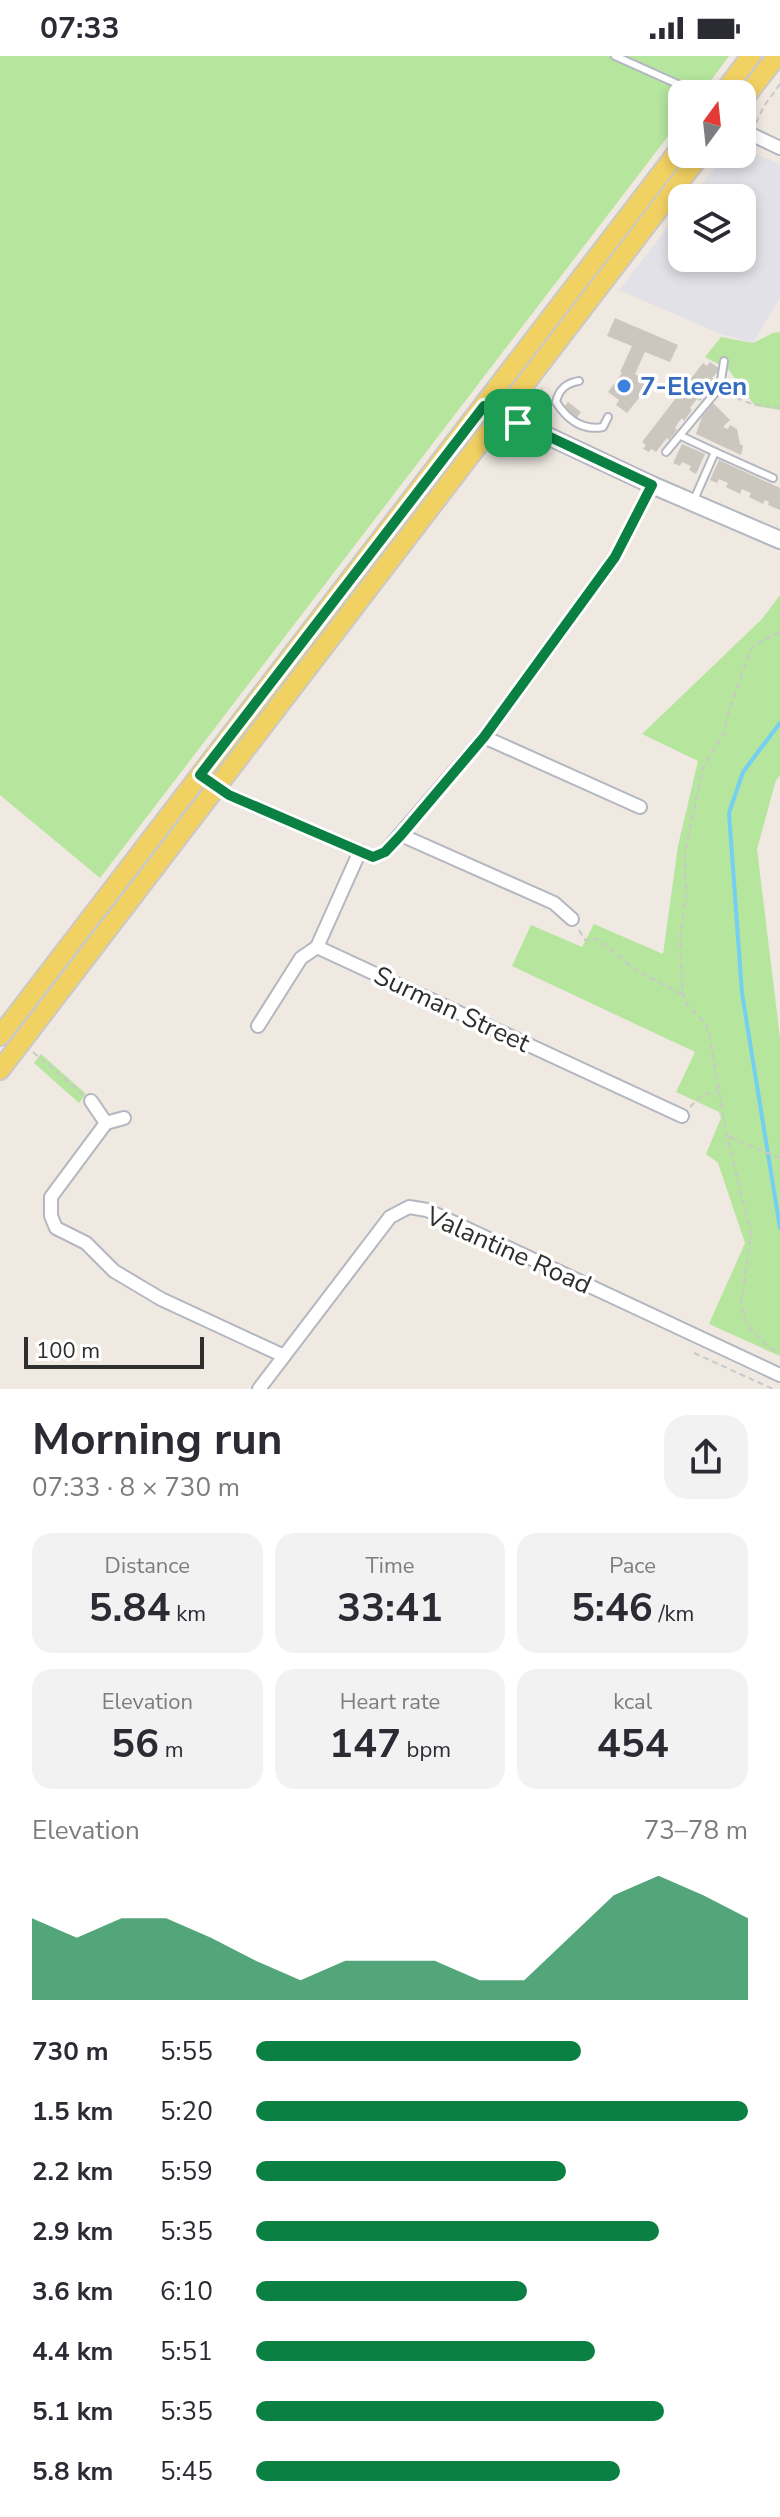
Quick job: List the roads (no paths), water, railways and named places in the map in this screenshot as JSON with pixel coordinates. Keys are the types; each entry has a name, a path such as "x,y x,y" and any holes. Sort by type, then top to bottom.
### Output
{"main road":[{"path":"733,80 751,56"},
{"path":"756,83 777,56"},
{"path":"0,1036 668,164"},
{"path":"0,1070 690,168"}],"street":[{"path":"756,133 780,148"},
{"path":"484,406 652,485 780,540"},
{"path":"200,775 229,795 373,857 385,852 484,737 615,557 652,485"},
{"path":"484,737 640,807"},
{"path":"401,835 554,903 572,919"},
{"path":"258,1026 301,958 317,947 360,851"},
{"name":"Surman Street","path":"317,947 682,1116"},
{"path":"91,1101 106,1123"},
{"path":"124,1118 106,1123 51,1197 51,1216 56,1228 86,1243 114,1271 161,1299 284,1356"},
{"name":"Valantine Road","path":"259,1389 390,1217 409,1207 427,1210 780,1375"}],"lane":[{"path":"615,56 669,80"},
{"path":"666,452 720,387 724,361"},
{"path":"579,381 569,383 558,392 556,402 564,414 580,425 593,429 603,427 608,417"},
{"path":"681,436 773,478"},
{"path":"693,502 715,452"}],"waterway":[{"path":"780,723 743,772 729,813 742,993 780,1228"}],"place":[{"name":"7-Eleven","path":"624,386"}]}
